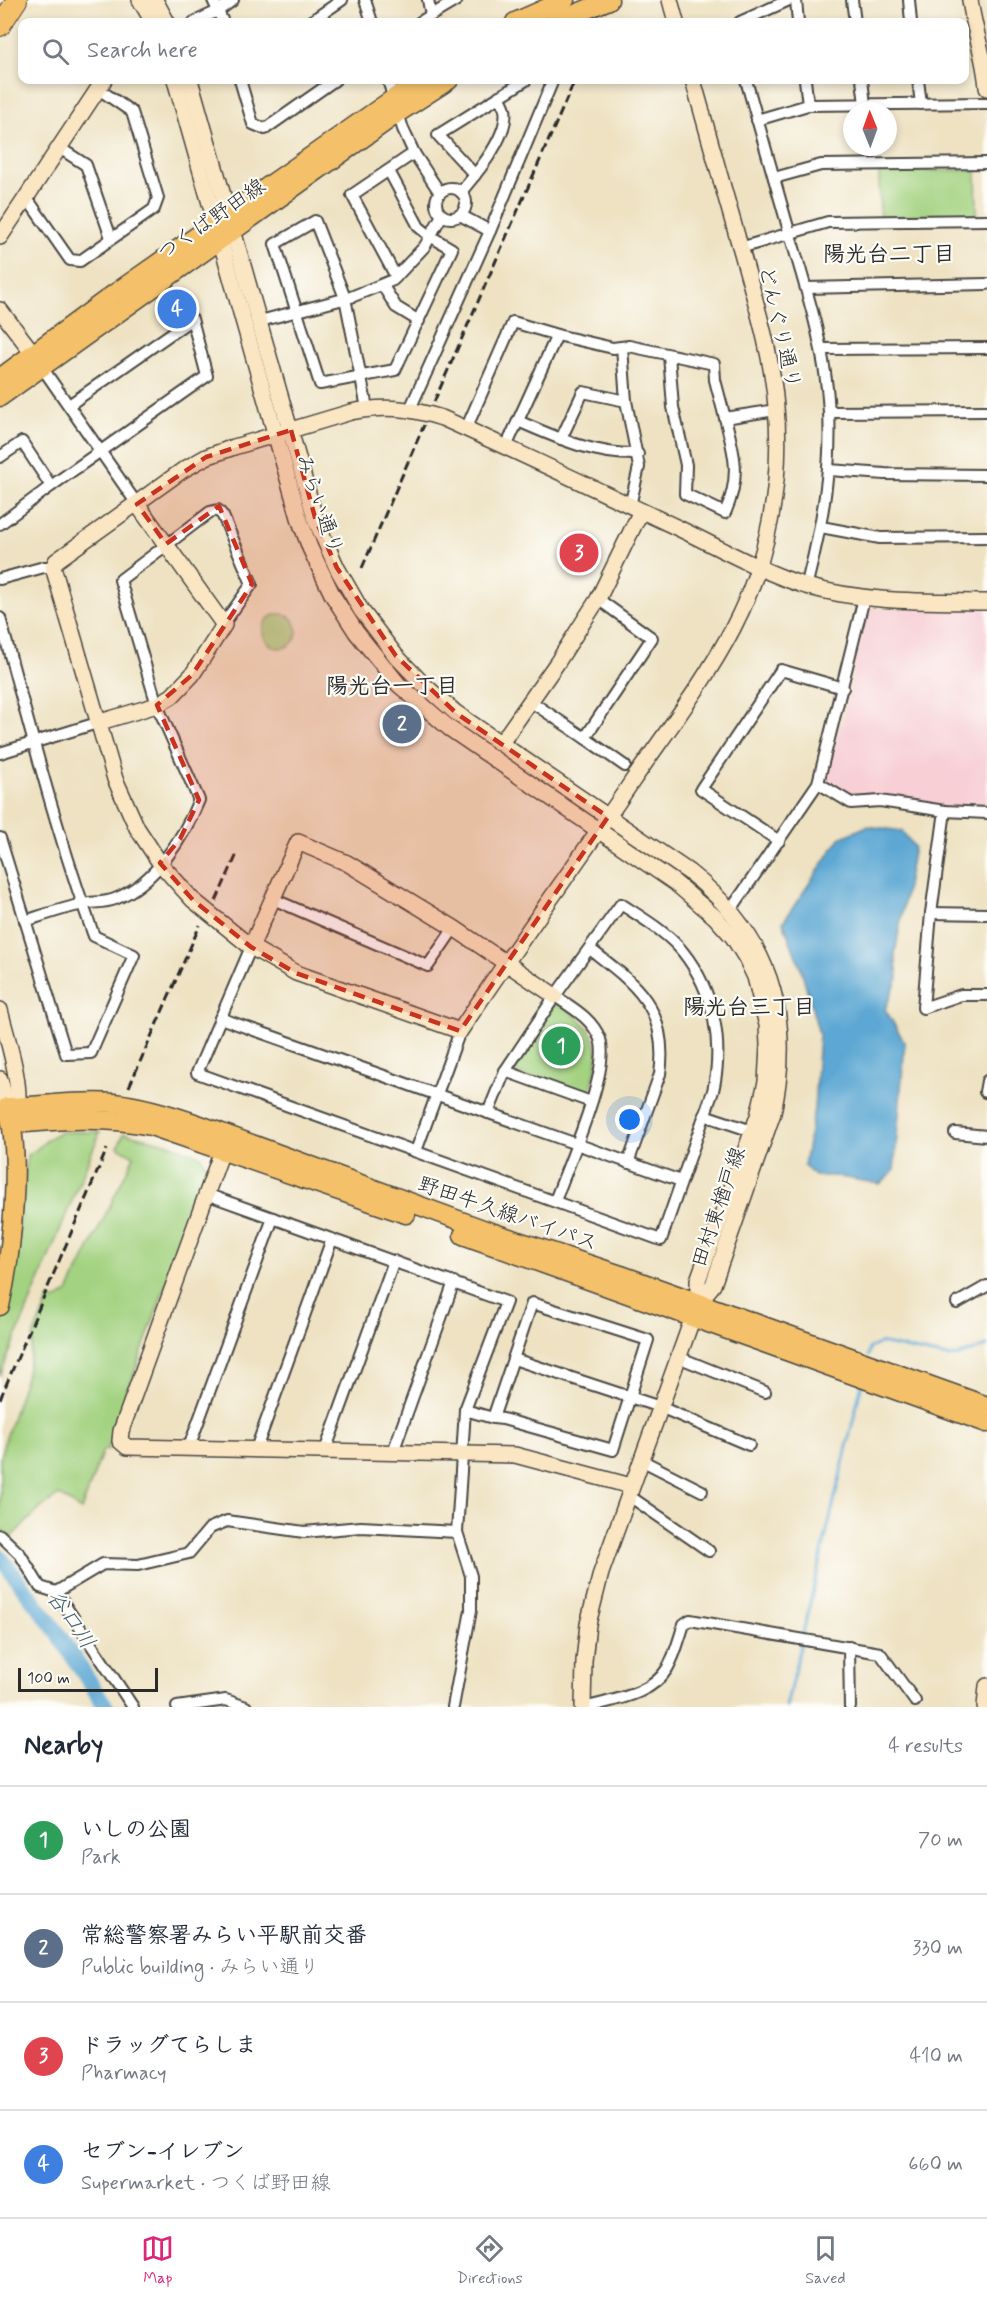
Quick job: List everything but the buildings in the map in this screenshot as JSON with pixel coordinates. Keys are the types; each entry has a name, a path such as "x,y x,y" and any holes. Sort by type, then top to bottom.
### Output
{"highway":[{"path":"0,26 17,0"}],"main road":[{"path":"524,18 565,0"},
{"path":"566,18 609,0"},
{"name":"つくば野田線","path":"0,378 37,360 225,227 393,96 413,84"},
{"name":"つくば野田線","path":"393,96 435,84"},
{"name":"つくば野田線","path":"0,397 37,360"},
{"path":"1,1301 13,1197 10,1115"},
{"name":"野田牛久線バイパス","path":"10,1115 110,1119 225,1143 491,1232 695,1310 870,1373 987,1423"},
{"name":"野田牛久線バイパス","path":"870,1373 987,1406"}],"street":[{"path":"140,0 151,18"},
{"path":"155,0 165,18"},
{"path":"213,0 221,18"},
{"path":"203,18 233,0"},
{"path":"316,18 342,0"},
{"path":"365,0 371,18"},
{"path":"428,0 431,15"},
{"path":"426,18 457,0"},
{"path":"670,0 675,18"},
{"path":"749,18 789,0"},
{"path":"796,0 798,18"},
{"path":"852,0 854,18"},
{"path":"909,0 911,18"},
{"path":"970,0 974,24 984,51 987,88"},
{"path":"0,237 23,201 58,147 100,84 132,112 158,198 154,209 80,261 70,260 31,204 23,201"},
{"name":"みらい通り","path":"176,84 260,321 316,521 337,568 361,610 396,657 456,713 608,817"},
{"name":"みらい通り","path":"191,84 275,434 300,521 319,570 356,632 377,660 409,694 448,728 598,830"},
{"path":"241,84 253,124 265,129 329,84"},
{"path":"475,176 438,135 519,84"},
{"path":"410,409 490,231 551,84"},
{"name":"どんぐり通り","path":"460,1031 714,661 733,628 758,566 767,534 775,493 778,458 776,410 767,347 694,84"},
{"path":"747,84 822,350 829,412 829,470 821,528 808,579"},
{"path":"805,84 808,105"},
{"path":"862,84 865,102"},
{"path":"918,84 921,104"},
{"path":"393,96 414,153 440,193"},
{"path":"460,192 475,176 494,149 504,121 505,110 499,96"},
{"path":"897,104 987,103"},
{"path":"758,120 808,105 843,104"},
{"path":"58,147 86,165 111,238"},
{"path":"396,278 352,195 414,153"},
{"path":"774,178 821,165 987,162"},
{"path":"367,408 360,375 345,298 315,221 275,244 320,384 360,375 395,370 452,249 430,236 419,226 389,171"},
{"path":"448,189 460,192 466,201 464,211 451,218 442,215 436,207 440,193 448,189"},
{"path":"260,321 383,286 396,278 425,246 442,215"},
{"path":"460,215 490,231"},
{"path":"740,248 828,222 987,220"},
{"path":"806,288 987,284"},
{"path":"383,286 396,307 419,321"},
{"path":"0,310 224,623"},
{"path":"0,524 207,376 192,319 69,405"},
{"path":"466,429 513,322 613,348 629,346 714,364 715,380 736,467 733,496 725,513 685,494 686,465 673,407 669,355"},
{"path":"506,447 557,335"},
{"path":"501,743 598,599 636,508 638,454 626,401 622,347"},
{"path":"822,350 987,348"},
{"path":"561,439 583,392 626,401"},
{"path":"416,1151 460,1031 296,973 251,947 193,900 160,863 124,802 115,779 53,567 56,561 183,470 206,457 275,434 367,408 395,407 442,418 776,575 807,586 864,598 987,603"},
{"path":"725,418 776,410"},
{"path":"829,412 987,411"},
{"path":"518,421 580,447 606,452 638,454"},
{"path":"0,458 22,442 51,486"},
{"path":"829,470 885,474 987,475"},
{"path":"0,753 157,705 172,696 192,675 222,630 224,623 252,584 223,516 218,510 210,512 120,580 157,705 199,800 180,839 133,891 112,901 82,904 25,921"},
{"path":"821,528 880,538 987,537"},
{"path":"0,579 44,567 53,567"},
{"path":"730,911 818,783 864,598"},
{"path":"585,738 652,638 598,599"},
{"path":"0,618 34,742 82,904 94,936 134,955 91,1053 66,1054 0,838"},
{"path":"779,841 701,789 781,670 843,688"},
{"path":"530,701 625,766"},
{"path":"818,783 851,803 880,801 945,811 987,813"},
{"path":"945,811 931,913 923,1008 960,995 987,995"},
{"name":"田村東楢戸線","path":"608,817 714,891 755,946 767,974 778,1010 781,1060 773,1113 715,1279 695,1310"},
{"name":"田村東楢戸線","path":"598,830 694,898 727,930 746,958 762,1002 768,1045 763,1098 698,1280 695,1310"},
{"path":"488,1113 506,1071 555,996 621,904 657,928 682,951 706,991 714,1016 718,1043 717,1071 661,1240 197,1072 298,842 347,863 454,928 506,962 555,996 585,1017 599,1039 603,1052 602,1065 555,1201"},
{"path":"273,899 428,966 454,928"},
{"path":"931,913 987,914"},
{"path":"590,949 630,980 645,998 654,1014 660,1037 662,1061 660,1074 628,1163"},
{"path":"0,1010 10,1052 10,1115"},
{"path":"220,1018 681,1181"},
{"path":"506,1071 591,1102"},
{"path":"0,1079 10,1115"},
{"path":"987,1081 985,1092 987,1092"},
{"path":"704,1115 752,1131"},
{"path":"956,1133 987,1136"},
{"path":"225,1143 121,1431 120,1441 127,1447 515,1455 630,1491 710,1551"},
{"path":"206,1194 506,1302 465,1410 457,1532 471,1576 471,1610 453,1707"},
{"path":"189,1447 273,1218"},
{"path":"256,1449 332,1239"},
{"path":"325,1451 394,1261"},
{"path":"393,1452 454,1282"},
{"path":"957,1303 987,1286"},
{"path":"465,1410 493,1418 503,1419 613,1450 648,1340 532,1303 493,1418"},
{"path":"695,1310 601,1574 591,1612 585,1650 586,1707 634,1694 654,1685 668,1667 684,1624 690,1620 880,1653 915,1701"},
{"path":"678,1357 765,1392"},
{"path":"514,1359 660,1407 749,1445"},
{"path":"641,1460 702,1491"},
{"path":"56,1592 103,1564 138,1564 189,1553 210,1528 227,1521 304,1532 361,1527 457,1532"},
{"path":"0,1535 20,1554 40,1587 56,1592 133,1707"},
{"path":"849,1647 850,1707"},
{"path":"985,1707 987,1686"},
{"path":"177,1707 226,1700 246,1707"}],"highlighted area":[{"path":"291,430 316,521 337,568 396,656 456,713 608,817 460,1031 296,973 251,947 193,900 160,863 180,839 199,800 157,705 192,675 252,584 219,506 166,544 137,504 206,457"}],"shaded area":[{"path":"987,608 987,808 948,807 847,797 826,778 849,692 867,609"}],"green space":[{"path":"976,170 977,215 880,217 879,172"},
{"path":"280,614 292,619 297,631 292,643 280,648 268,643 263,631 268,619"},
{"path":"562,1005 584,1024 595,1043 597,1053 594,1078 589,1093 582,1096 514,1072 512,1064 554,1006"},
{"path":"61,1132 100,1132 0,1376 0,1333 15,1260 27,1155 50,1137"},
{"path":"124,1133 166,1143 201,1156 207,1168 107,1450 103,1450 81,1510 59,1495 42,1507 11,1537 0,1528 0,1456 27,1373 34,1334 49,1298 55,1301 68,1292 134,1156 118,1147"}],"water":[{"path":"867,826 902,831 914,847 895,953 898,978 885,1009 905,1043 894,1171 880,1184 834,1176 814,1176 804,1165 814,1109 819,1034 802,972 783,922 840,838"}],"waterway":[{"path":"868,1356 870,1348 880,1343 947,1357 958,1356 987,1346"},
{"path":"802,1637 862,1383"},
{"name":"谷口川","path":"0,1557 52,1625 106,1707"},
{"path":"786,1707 801,1643"}],"railway":[{"path":"434,402 573,84"},
{"path":"362,568 424,425"},
{"path":"216,901 237,854"},
{"path":"129,1087 200,925"},
{"path":"0,1399 107,1149"}],"place":[{"name":"セブン-イレブン","path":"177,309"},
{"name":"ドラッグてらしま","path":"579,553"},
{"name":"常総警察署みらい平駅前交番","path":"402,724"},
{"name":"いしの公園","path":"561,1046"}],"district":[{"name":"陽光台二丁目","path":"889,253"},
{"name":"陽光台一丁目","path":"392,685"},
{"name":"陽光台三丁目","path":"749,1006"}]}
